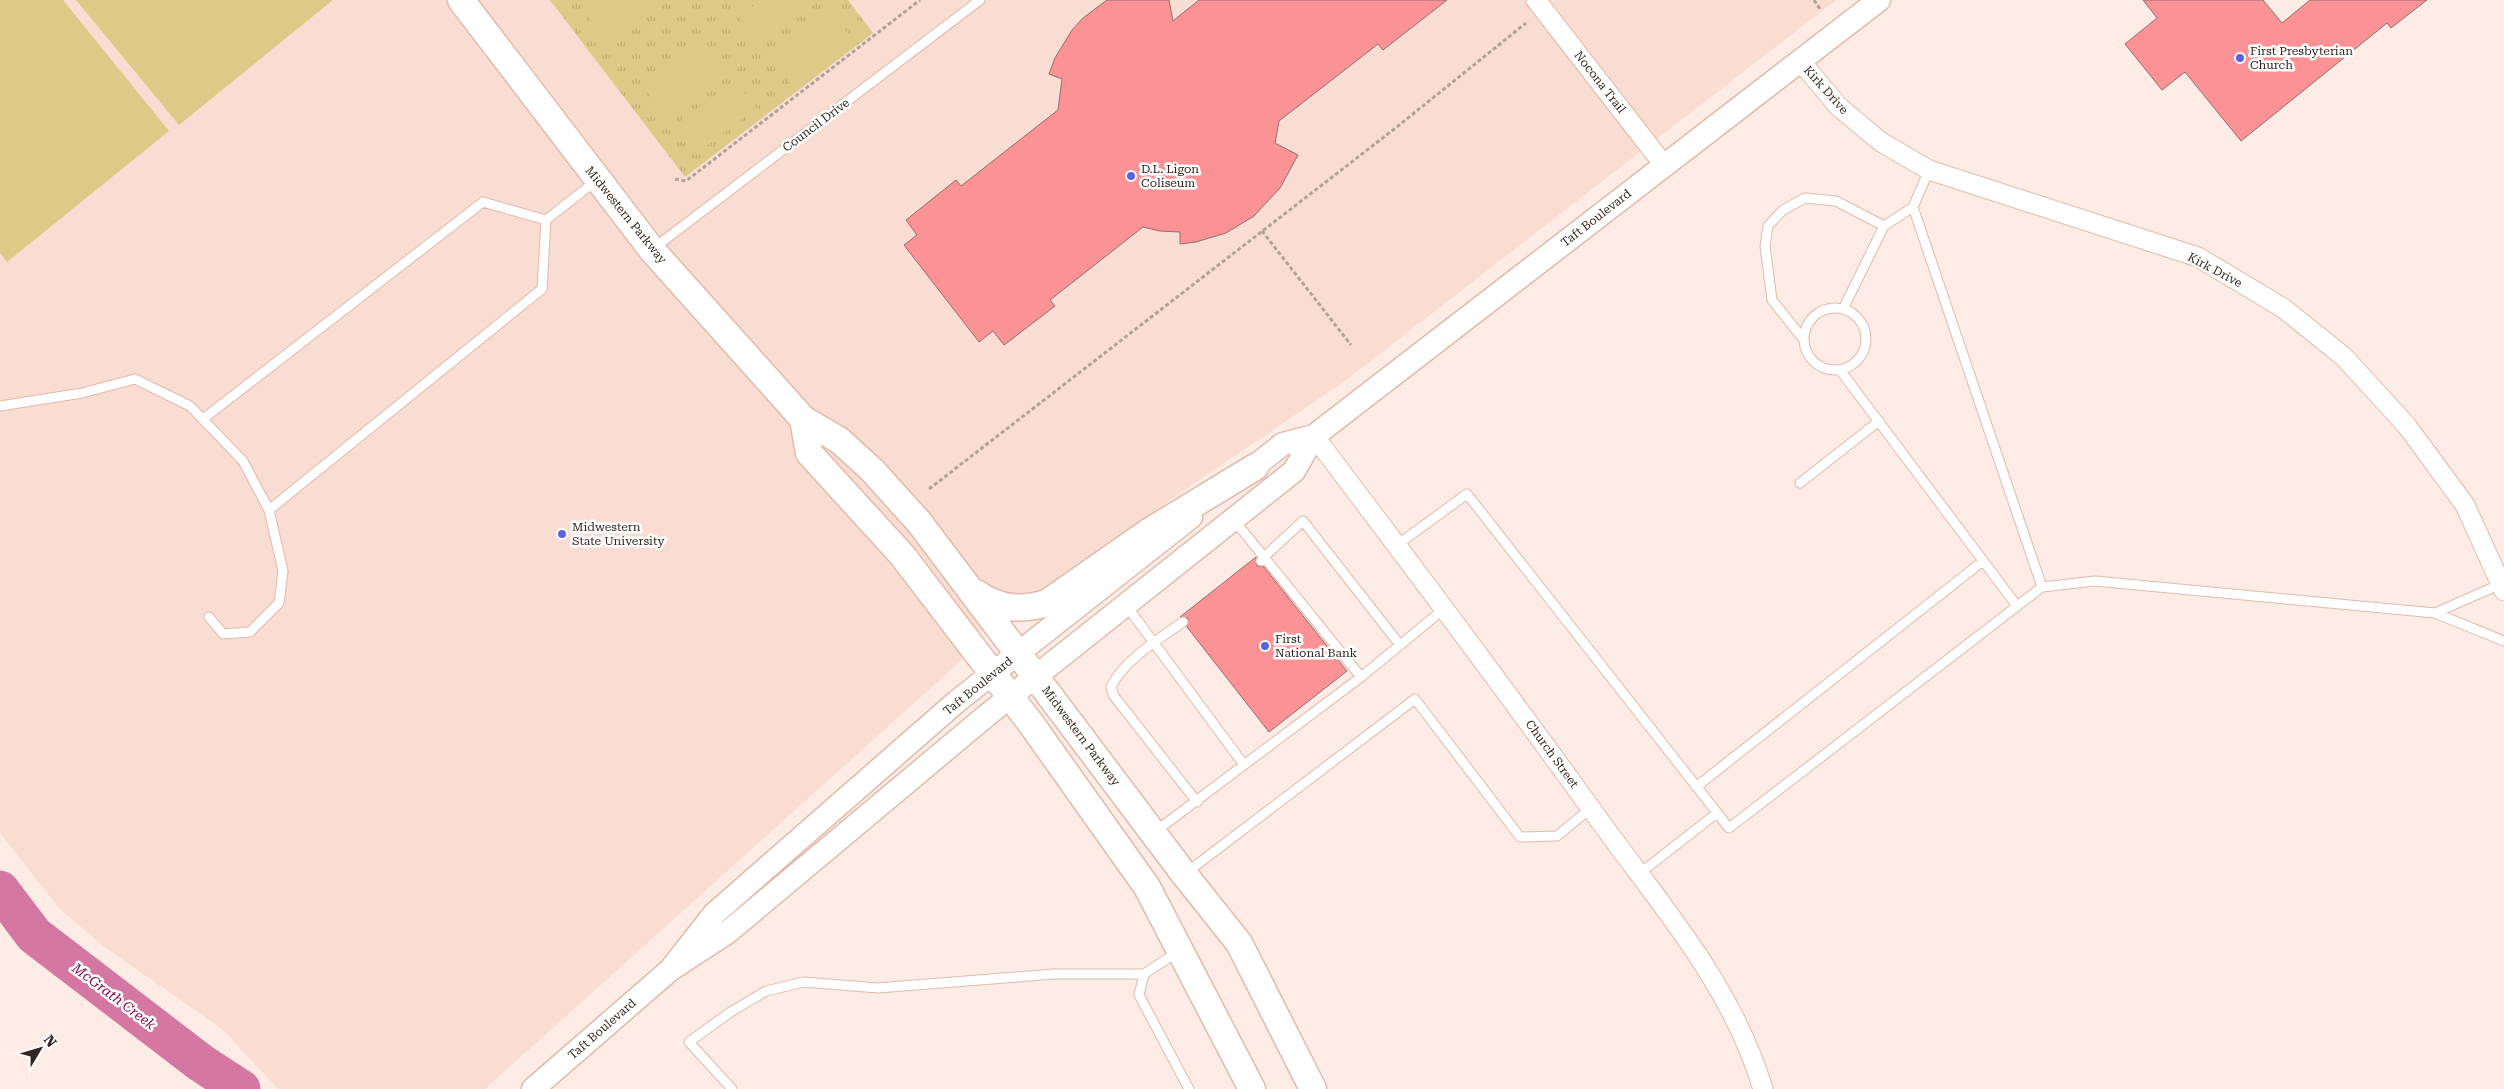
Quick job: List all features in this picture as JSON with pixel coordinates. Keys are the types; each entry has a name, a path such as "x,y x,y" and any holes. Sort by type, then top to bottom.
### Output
{"main road":[{"name":"Midwestern Parkway","path":"461,0 652,250 804,419 839,440 872,470 919,522 1184,874 1239,943 1313,1089"},
{"path":"804,419 809,453 902,555 1010,697 1147,887 1252,1089"},
{"path":"971,590 988,602 1007,608 1027,608 1047,603 1150,531 1255,467"}],"street":[{"name":"Nocona Trail","path":"1536,0 1664,165"},
{"name":"Taft Boulevard","path":"533,1089 670,970 728,932 1010,697 1294,471 1314,436 1879,0"},
{"name":"Kirk Drive","path":"1801,62 1846,113 1881,142 1929,170 2198,257 2283,308 2344,357 2407,426 2465,506 2502,588"},
{"name":"Taft Boulevard","path":"670,970 714,914 955,703 1283,444 1314,436"},
{"name":"Church Street","path":"1314,436 1445,608 1639,874 1691,941 1732,1009 1756,1066 1763,1089"}],"lane":[{"name":"Council Drive","path":"652,250 980,0"},
{"path":"1843,309 1884,226 1913,207 1929,170"},
{"path":"269,510 542,289 546,220 597,180"},
{"path":"1804,340 1809,322 1816,314 1824,310 1843,309 1860,320 1865,329 1866,340 1859,360 1840,370 1819,366 1811,359 1804,340 1772,300 1765,246 1768,226 1783,210 1805,198 1836,201 1884,226"},
{"path":"203,419 483,202 546,220"},
{"path":"1913,207 2042,587"},
{"path":"1840,370 2016,606"},
{"path":"0,406 82,393 135,379 190,406 203,419 243,461 269,510 283,571 279,603 250,632 223,634 210,617"},
{"path":"1800,483 1878,422"},
{"path":"1397,545 1468,494 1729,828 2042,587 2095,581 2435,613 2504,641"},
{"path":"1234,520 1262,559 1361,677"},
{"path":"1262,559 1304,521 1400,645"},
{"path":"1696,787 1983,561"},
{"path":"2435,613 2502,588"},
{"path":"1126,605 1244,765"},
{"path":"1153,833 1197,802 1361,677 1445,608"},
{"path":"1183,622 1153,642 1116,677 1111,687 1114,696 1197,802"},
{"path":"1184,874 1414,699 1520,837 1557,836 1591,808"},
{"path":"1639,874 1716,813"},
{"path":"732,1089 689,1042 729,1013 766,991 804,982 878,988 1054,974 1144,974 1179,950"},
{"path":"1144,974 1139,995 1189,1089"}],"path":[{"path":"675,179 686,181 920,0"},
{"path":"1814,0 1820,9"},
{"path":"929,489 1394,130 1526,23"},
{"path":"1262,231 1351,345"}],"shaded area":[{"name":"Midwestern State University","path":"0,0 1836,0 1345,381 1170,500 1079,568 1028,599 1003,599 963,659 485,1089 278,1089 222,1029 103,946 59,908 0,833"}],"green space":[{"path":"0,0 63,0 169,131 7,262 0,253"},
{"path":"76,0 333,0 179,125"},
{"path":"550,0 848,0 873,33 685,177"},
{"path":"607,0 666,0 609,44 587,16"},
{"path":"761,0 820,0 761,46 739,17"},
{"path":"828,8 850,36 790,83 767,55"},
{"path":"706,43 728,71 668,118 645,90"},
{"path":"734,80 756,108 695,155 673,127"}],"building":[{"name":"D.L. Ligon Coliseum","path":"1107,0 1169,0 1173,21 1199,0 1447,0 1383,50 1378,44 1279,121 1275,143 1298,155 1280,188 1254,216 1226,233 1196,242 1180,244 1180,232 1160,231 1143,227 1050,300 1055,306 1004,345 993,331 979,342 904,245 917,235 906,220 956,180 961,186 1058,110 1062,79 1049,74 1055,58 1072,30 1083,18"},
{"name":"First Presbyterian Church","path":"2143,0 2263,0 2282,23 2310,0 2427,0 2391,28 2387,23 2241,141 2185,72 2162,90 2125,44 2157,18"},
{"name":"First National Bank","path":"1256,557 1257,566 1264,567 1347,671 1269,732 1187,627 1188,618 1180,617"}],"waterway":[{"name":"McGrath Creek","path":"0,890 34,935 201,1063 241,1089"}],"place":[{"name":"First Presbyterian Church","path":"2240,58"},
{"name":"D.L. Ligon Coliseum","path":"1131,176"},
{"name":"Midwestern State University","path":"562,534"},
{"name":"First National Bank","path":"1265,646"}]}
